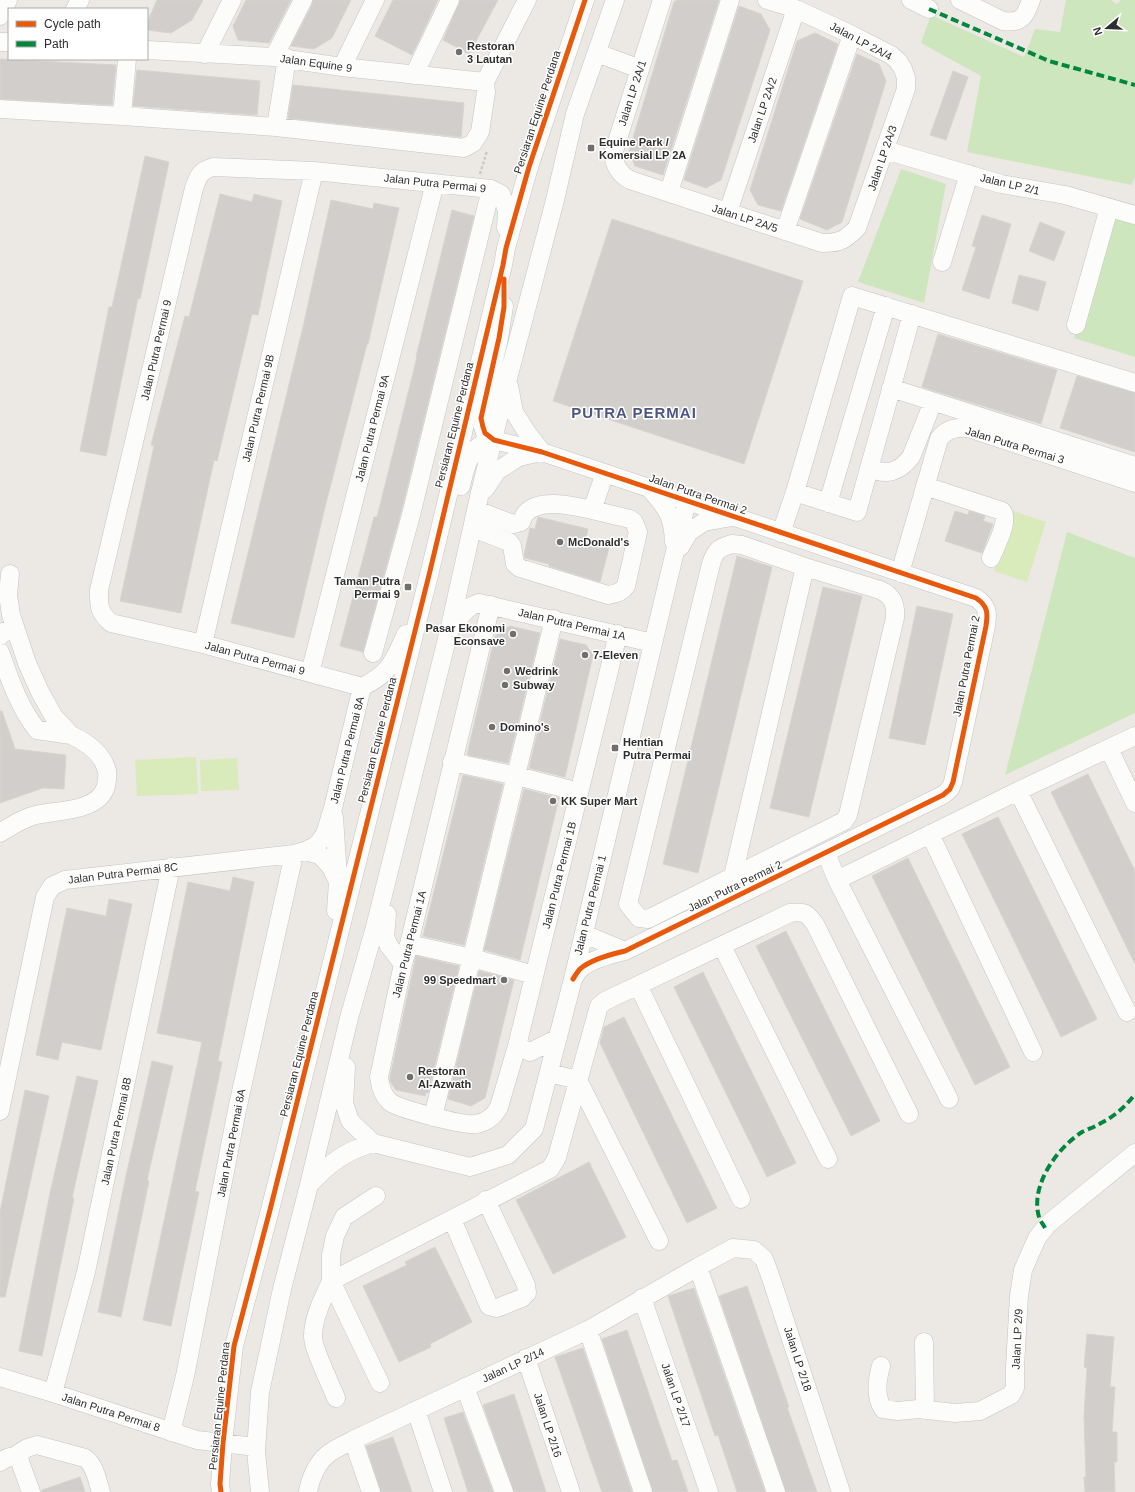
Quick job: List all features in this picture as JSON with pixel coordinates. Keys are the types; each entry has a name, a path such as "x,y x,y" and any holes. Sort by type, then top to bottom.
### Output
{"street":[{"path":"0,16 8,0"},
{"path":"204,54 232,0"},
{"path":"276,127 281,58 303,0"},
{"path":"342,67 375,0"},
{"path":"414,74 450,0"},
{"path":"0,109 276,127 464,148 473,143 480,132 486,92 485,82 527,0"},
{"name":"Persiaran Equine Perdana","path":"221,1492 220,1484 223,1443 234,1346 420,612 504,257 529,167 585,0"},
{"path":"260,1492 256,1447 260,1392 282,1289 309,1185 349,1018 385,887 449,631 478,504 554,204 575,114 615,0"},
{"name":"Jalan LP 2A/1","path":"630,180 622,176 617,169 613,154 662,0"},
{"path":"669,192 730,0"},
{"path":"766,0 796,9"},
{"path":"911,0 929,9"},
{"path":"960,0 1004,21 1011,22 1020,20 1027,12 1031,0"},
{"name":"Jalan LP 2A/4","path":"796,9 852,35 898,61 906,78 906,89"},
{"name":"Jalan LP 2A/2","path":"728,212 796,9"},
{"path":"785,231 852,35"},
{"name":"Jalan Equine 9","path":"148,50 281,58 342,67 485,82"},
{"path":"597,53 640,69"},
{"path":"122,116 127,60"},
{"name":"Jalan LP 2A/3","path":"857,228 906,89"},
{"name":"Jalan LP 2/1","path":"885,150 1001,184 1065,195 1135,215"},
{"name":"Jalan Putra Permai 9","path":"362,687 203,644 111,622 102,615 99,605 99,590 194,188 199,175 204,170 213,167 314,171 483,188 501,194 507,210 504,257"},
{"path":"373,652 411,515 483,188 514,180 529,167"},
{"name":"Jalan Putra Permai 9B","path":"203,644 314,171"},
{"path":"942,262 969,174"},
{"name":"Jalan LP 2A/5","path":"630,180 822,243 843,241 857,228"},
{"name":"Jalan Putra Permai 9A","path":"310,673 435,183"},
{"path":"1076,325 1109,208"},
{"path":"494,440 485,433 481,418 499,338 504,307 504,257"},
{"path":"781,533 795,492 852,296 1135,383"},
{"path":"828,503 886,306"},
{"path":"795,492 857,512 912,314"},
{"path":"478,504 497,471 519,457 542,452 514,412 508,382"},
{"path":"891,388 1135,466"},
{"path":"869,468 879,472 887,472 898,469 906,464 911,457 933,402"},
{"name":"Jalan Putra Permai 3","path":"900,573 939,439 942,434 948,431 962,428 974,430 1135,483"},
{"path":"430,571 450,530 463,477 470,456 480,445 494,440"},
{"name":"Jalan Putra Permai 2","path":"494,440 542,452 976,598 983,602 987,610 986,626 953,782 950,789 934,801 803,865 625,951 609,955 581,968 573,980"},
{"path":"592,510 605,473"},
{"path":"925,486 1002,511 1005,514 1005,522 991,558"},
{"name":"Jalan Putra Permai 1","path":"649,488 663,503 673,524 674,557"},
{"name":"Jalan Putra Permai 1","path":"349,1018 344,1103 350,1121 373,1143 470,1167 508,1154 534,1129 573,980 687,501"},
{"path":"473,528 510,542 512,546 514,564 520,568 608,595 616,594 624,590 626,586 638,532 634,522 630,519 554,503 531,509 524,514 521,522 518,524 513,524 478,504"},
{"name":"Jalan Putra Permai 1","path":"674,557 689,532 704,522 734,517"},
{"path":"732,544 742,545 805,567 888,593 893,600 896,609 848,815 844,821 648,919 639,918 628,904 714,555 717,550 723,546 732,544"},
{"path":"733,876 805,567"},
{"path":"0,833 35,815 78,808 98,800 104,791 108,776 105,765 97,754 84,741 71,734 54,717 40,692 27,663 8,632 11,615 8,595 10,574"},
{"name":"Jalan Putra Permai 1A","path":"449,631 472,604 479,603 654,643"},
{"name":"Jalan Putra Permai 1A","path":"491,605 403,964 379,1077 380,1086 389,1101 395,1105 433,1117 474,1125 485,1122 495,1116 499,1107 518,1046"},
{"name":"Jalan Putra Permai 8A","path":"171,1432 185,1376 237,1110 299,852 317,845 325,834 333,808 362,687 375,681 390,668 406,633 420,612"},
{"path":"433,1117 554,619"},
{"name":"Jalan Putra Permai 1B","path":"518,1046 618,634"},
{"path":"0,652 12,687 29,719 37,730 71,734"},
{"path":"836,877 930,834 1135,736"},
{"path":"1109,749 1135,803"},
{"path":"452,762 517,776 579,792"},
{"path":"1018,791 1127,1012"},
{"path":"331,966 338,882 333,808"},
{"path":"930,834 1032,1052"},
{"path":"795,845 803,865"},
{"path":"299,852 320,856 331,867 338,882"},
{"name":"Jalan Putra Permai 8C","path":"0,1111 4,1072 45,898 52,886 65,880 299,852"},
{"path":"826,853 836,877 949,1099"},
{"name":"Jalan Putra Permai 8B","path":"53,1393 86,1272 171,867"},
{"path":"385,887 387,902 385,937 389,946 403,964"},
{"path":"331,1281 545,1171 553,1165 557,1157 599,1006 605,1001 790,913 800,912 809,915 910,1114"},
{"path":"584,934 625,951"},
{"path":"409,944 472,958 534,975"},
{"path":"722,946 828,1159"},
{"path":"638,985 741,1199"},
{"path":"518,1046 530,1052 558,1038"},
{"path":"549,1072 578,1080 659,1240"},
{"path":"309,1185 324,1168 342,1155 358,1147 373,1143"},
{"name":"Jalan LP 2/9","path":"881,1366 878,1383 878,1402 883,1409 898,1411 918,1409 955,1413 980,1411 1011,1395 1015,1388 1014,1367 1023,1270 1037,1238 1048,1224 1135,1153"},
{"path":"336,1398 314,1344 312,1335 320,1305 331,1281 331,1255 335,1236 344,1217 376,1196"},
{"path":"452,1219 489,1306 497,1308 522,1298 527,1293 526,1285 486,1200"},
{"name":"Jalan LP 2/14","path":"308,1492 309,1485 316,1469 327,1455 352,1440 588,1330 698,1266 733,1248"},
{"name":"Jalan LP 2/18","path":"733,1248 754,1250 764,1259 841,1492"},
{"path":"698,1266 776,1492"},
{"path":"331,1281 380,1383"},
{"name":"Jalan LP 2/17","path":"642,1298 709,1492"},
{"path":"588,1330 643,1492"},
{"path":"924,1342 925,1410"},
{"name":"Jalan LP 2/16","path":"526,1358 571,1492"},
{"name":"Jalan Putra Permai 8","path":"0,1377 197,1440 256,1447"},
{"path":"466,1387 504,1492"},
{"path":"416,1410 443,1492"},
{"path":"352,1440 371,1492"},
{"path":"30,1492 10,1459 27,1448 37,1444 85,1458 90,1461 101,1492"}],"path":[{"path":"480,132 491,136 483,188"}],"green space":[{"path":"1066,0 1111,0 1117,4 1121,0 1135,0 1135,176 1132,185 967,152 981,76 921,43 931,15 1024,57 1035,29 1060,32"},
{"path":"901,169 946,184 924,303 858,282"},
{"path":"1115,218 1135,225 1135,357 1074,338"},
{"path":"1013,511 1046,522 1027,582 994,571"},
{"path":"1067,532 1135,558 1135,713 1005,775"},
{"path":"196,757 198,794 137,796 135,760"},
{"path":"237,758 239,790 201,791 200,760"}],"building":[{"path":"157,0 203,0 192,20 171,33 148,30 148,21"},
{"path":"246,0 291,0 269,43 238,40 233,26"},
{"path":"313,0 351,0 332,38 314,49 291,46 312,5"},
{"path":"393,0 438,0 412,55 375,36"},
{"path":"460,0 498,0 469,54 443,40"},
{"path":"677,0 719,0 663,175 635,166 629,151 674,2"},
{"path":"739,6 761,14 770,30 721,180 706,188 684,180"},
{"path":"815,33 838,44 781,211 758,205 750,190 797,41"},
{"path":"857,54 879,64 886,81 842,222 827,230 800,219"},
{"path":"0,59 116,65 112,105 0,99"},
{"path":"137,70 260,81 257,115 133,106"},
{"path":"953,71 968,77 946,140 930,135"},
{"path":"293,85 464,103 461,137 288,118"},
{"path":"145,156 169,162 140,299 138,298 106,456 80,451 109,307 112,307"},
{"path":"220,194 252,202 254,194 282,201 258,315 252,314 217,461 214,460 181,613 120,601 154,446 151,445 185,316 189,317"},
{"path":"331,200 373,209 374,203 399,208 368,344 325,507 294,638 231,623 303,327"},
{"path":"452,210 474,216 401,512 363,652 340,646 374,517 377,517"},
{"path":"982,215 1011,224 989,299 962,290 976,247 972,246"},
{"path":"612,219 803,281 744,464 553,401"},
{"path":"1040,222 1065,232 1054,261 1029,251"},
{"path":"1019,275 1046,282 1038,311 1012,303"},
{"path":"938,334 1057,370 1041,424 922,387"},
{"path":"1077,376 1135,393 1135,452 1060,428"},
{"path":"955,511 968,515 969,511 985,516 983,521 993,524 982,553 945,541"},
{"path":"538,517 588,529 585,542 609,548 600,582 549,566 549,564 525,558 524,555 530,528 535,529"},
{"path":"737,556 772,567 698,873 663,864"},
{"path":"823,587 862,596 809,817 770,808"},
{"path":"917,606 953,614 925,745 889,738"},
{"path":"510,626 540,633 508,763 467,755 495,636"},
{"path":"560,639 586,645 593,655 565,777 529,768"},
{"path":"0,711 2,711 15,749 66,755 64,789 43,788 0,803"},
{"path":"1088,774 1135,871 1135,964 1051,792"},
{"path":"463,775 503,784 464,945 423,936"},
{"path":"524,789 559,798 520,960 484,950"},
{"path":"998,817 1097,1019 1061,1037 962,834"},
{"path":"908,858 1010,1067 975,1085 872,876"},
{"path":"233,877 254,882 218,1061 222,1062 195,1191 199,1192 171,1326 143,1320 202,1042 157,1033 188,882 230,891"},
{"path":"109,899 132,904 101,1050 62,1042 58,1060 36,1055 67,908 106,916"},
{"path":"786,931 880,1121 851,1136 756,946"},
{"path":"416,956 459,966 428,1093 426,1092 425,1096 396,1090 390,1081"},
{"path":"479,971 514,980 485,1098 471,1106 448,1099"},
{"path":"703,972 796,1163 767,1177 674,987"},
{"path":"624,1017 717,1208 687,1223 600,1043 604,1027"},
{"path":"152,1061 173,1066 147,1180 149,1181 121,1317 98,1312 126,1176"},
{"path":"77,1076 98,1081 72,1198 74,1198 42,1356 19,1351 50,1193"},
{"path":"25,1090 49,1096 5,1297 0,1297 0,1212"},
{"path":"589,1162 626,1237 553,1274 516,1200"},
{"path":"435,1247 472,1322 430,1344 431,1347 399,1362 363,1286 407,1265 405,1262"},
{"path":"747,1286 817,1492 786,1492 719,1296"},
{"path":"694,1288 765,1492 737,1492 718,1435 715,1436 668,1296"},
{"path":"627,1330 672,1461 677,1460 688,1492 653,1492 602,1339"},
{"path":"1087,1334 1114,1337 1110,1387 1115,1387 1112,1432 1117,1432 1117,1462 1114,1462 1115,1492 1085,1492 1084,1416 1087,1368 1084,1367"},
{"path":"583,1348 632,1492 602,1492 555,1357"},
{"path":"514,1394 546,1492 514,1492 483,1405"},
{"path":"463,1412 493,1492 468,1492 444,1418"},
{"path":"393,1437 412,1492 381,1492 366,1446"},
{"path":"80,1477 85,1492 42,1492 42,1490"}],"marked path":[{"path":"929,9 1049,61 1135,85"},
{"path":"1045,1228 1040,1220 1037,1205 1038,1193 1047,1169 1072,1139 1116,1114 1135,1094"}],"cycle path":[{"path":"221,1492 220,1484 223,1443 234,1346 270,1210 430,571 506,248 529,167 585,0"},
{"path":"504,279 504,307 499,338 481,418 485,433 494,440 542,452 976,598 983,604 987,614 986,626 953,782 950,789 943,795 625,951 589,963 580,969 573,979"}],"place":[{"name":"Restoran 3 Lautan","path":"459,52"},
{"name":"Equine Park / Komersial LP 2A","path":"591,148"},
{"name":"McDonald's","path":"560,542"},
{"name":"Taman Putra Permai 9","path":"408,587"},
{"name":"Pasar Ekonomi Econsave","path":"513,634"},
{"name":"7-Eleven","path":"585,655"},
{"name":"Wedrink","path":"507,671"},
{"name":"Subway","path":"505,685"},
{"name":"Domino's","path":"492,727"},
{"name":"Hentian Putra Permai","path":"615,748"},
{"name":"KK Super Mart","path":"553,801"},
{"name":"99 Speedmart","path":"504,980"},
{"name":"Restoran Al-Azwath","path":"410,1077"}],"district":[{"name":"PUTRA PERMAI","path":"634,412"}]}
